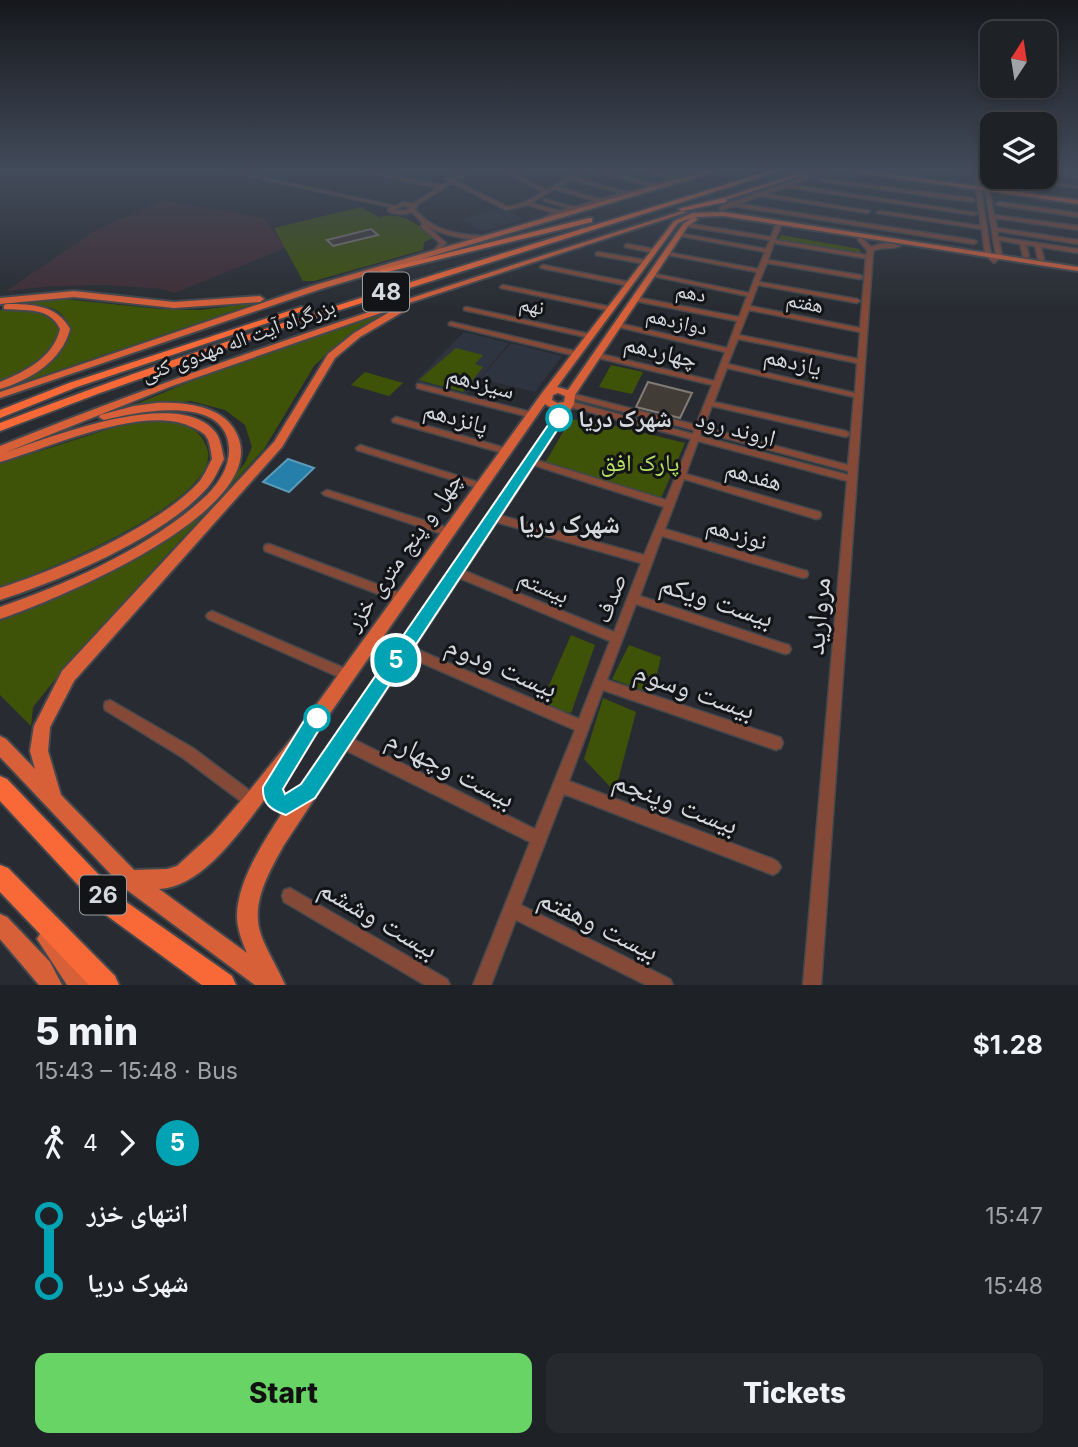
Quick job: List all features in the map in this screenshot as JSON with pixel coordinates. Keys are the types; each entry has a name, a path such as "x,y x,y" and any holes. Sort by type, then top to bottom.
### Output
{"highway":[{"name":"48","path":"595,223 613,217"},
{"name":"بزرگراه آیت اله مهدوی کنی","path":"0,414 73,385 285,314 616,217"},
{"path":"383,270 595,223 636,217"},
{"name":"بزرگراه آیت اله مهدوی کنی","path":"0,426 274,328 595,223"},
{"name":"26","path":"0,786 114,907 223,985"},
{"name":"26","path":"0,876 106,985"}],"main road":[{"name":"بزرگراه آیت اله مهدوی کنی","path":"0,394 318,287 557,217"},
{"name":"بزرگراه آیت اله مهدوی کنی","path":"0,450 202,371 446,288 680,217"},
{"name":"چهل و پنج متری خزر","path":"130,880 167,880 183,874 219,841 302,739 545,396 663,238 676,222 692,217"},
{"path":"274,985 248,929 248,902 268,856 308,791 530,461 597,355 685,225 694,217"},
{"path":"735,217 778,226 1078,269"},
{"path":"746,217 897,246 993,257 1078,274"},
{"path":"592,242 653,228 660,229 663,238"},
{"path":"0,302 74,294 198,305 244,302 318,287"},
{"path":"54,802 39,751 42,726 68,676 278,444 331,356 383,319 446,288"},
{"path":"0,307 48,311 58,316 65,328 62,342 53,353 32,369 0,386"},
{"path":"545,396 545,401 551,405 569,399"},
{"path":"0,613 55,592 174,528 215,494 235,463 235,440 229,428 209,415 187,408 159,407 116,413 32,436"},
{"path":"0,458 93,428 159,417 188,420 200,426 216,440 218,452 210,476 185,504 78,564 43,580 0,594"},
{"path":"302,739 273,787 273,795 279,803 286,805 308,791"},
{"path":"0,745 130,880 274,985"},
{"path":"20,898 80,985"},
{"path":"0,925 42,970 51,985"}],"street":[{"path":"408,217 443,243 435,253"},
{"path":"422,217 426,222 458,237 484,239"},
{"path":"531,225 549,217"},
{"path":"811,217 974,242"},
{"path":"866,217 861,237 867,253"},
{"path":"908,217 984,228"},
{"path":"982,217 993,257"},
{"path":"992,217 996,238 993,257"},
{"path":"999,217 1078,228"},
{"path":"685,225 768,252 860,277"},
{"name":"صدف","path":"482,985 778,226"},
{"path":"994,229 1078,242"},
{"path":"678,235 768,252"},
{"path":"996,238 1078,251"},
{"path":"1023,243 1026,256"},
{"path":"1038,245 1041,259"},
{"path":"627,246 654,251"},
{"path":"666,254 867,253 878,246 897,246"},
{"name":"مروارید","path":"812,985 853,474 867,253"},
{"path":"598,254 645,262"},
{"path":"543,267 629,284"},
{"path":"651,275 857,301"},
{"path":"503,287 611,309"},
{"name":"دهم","path":"635,299 741,320"},
{"name":"هفتم","path":"746,307 858,330"},
{"name":"نهم","path":"466,309 590,336"},
{"path":"451,324 576,354"},
{"name":"دوازدهم","path":"618,325 729,351"},
{"path":"735,335 857,361"},
{"name":"چهاردهم","path":"597,355 716,384"},
{"name":"یازدهم","path":"723,365 855,395"},
{"name":"سیزدهم","path":"420,386 532,415"},
{"name":"اروند رود","path":"569,399 853,474"},
{"path":"709,403 846,434"},
{"name":"پانزدهم","path":"396,420 506,451"},
{"path":"360,448 481,486"},
{"path":"530,461 669,505"},
{"name":"هفدهم","path":"680,475 816,515"},
{"path":"327,493 448,532"},
{"path":"492,517 647,560"},
{"name":"نوزدهم","path":"659,531 803,574"},
{"path":"268,548 402,598"},
{"name":"بیستم","path":"456,572 617,639"},
{"name":"بیست ویکم","path":"633,598 785,649"},
{"path":"212,616 347,675"},
{"name":"بیست ودوم","path":"403,649 582,727"},
{"name":"بیست وسوم","path":"599,683 776,743"},
{"path":"110,706 188,753 252,801"},
{"name":"بیست وچهارم","path":"342,741 539,839"},
{"name":"بیست وپنجم","path":"560,785 773,867"},
{"name":"بیست وششم","path":"290,896 441,985"},
{"name":"بیست وهفتم","path":"511,909 664,985"}],"shaded area":[{"path":"125,217 259,217 265,218 285,248 175,293 162,289 107,285 53,286 6,291 96,230"},
{"path":"520,217 524,219 482,231 462,219"},
{"path":"464,332 509,343 466,395 415,382"},
{"path":"511,343 562,356 535,392 480,379"}],"green space":[{"path":"320,217 402,217 435,237 424,242 423,250 314,281 303,281 274,228"},
{"path":"781,235 860,249 860,254 778,241"},
{"path":"63,299 160,309 200,310 257,303 0,390 35,371 69,328 65,318 49,307 0,305"},
{"path":"398,308 335,346 314,366 264,449 75,655 33,707 31,726 0,695 0,619 47,603 103,573 218,496 245,463 252,447 245,425 225,410 191,401 127,408 208,374"},
{"path":"26,309 46,313 60,326 59,337 39,362 0,383 0,310"},
{"path":"456,348 483,355 475,364 483,367 463,392 419,380"},
{"path":"611,365 643,372 632,394 599,387"},
{"path":"365,372 403,383 389,396 351,385"},
{"name":"پارک افق","path":"587,419 685,443 661,498 545,463 570,420"},
{"path":"170,422 193,429 207,448 205,468 188,489 160,511 125,532 88,551 0,587 0,464 121,425"},
{"path":"571,635 595,645 571,713 540,706"},
{"path":"629,645 661,657 652,694 612,679"},
{"path":"603,698 636,712 615,792 584,759"}],"water":[{"path":"288,459 314,468 289,492 263,482"}],"building":[{"path":"371,229 378,235 333,246 327,240"},
{"path":"648,382 692,393 680,418 636,407"}],"bus line":[{"name":"5","path":"317,718 273,787 273,795 279,803 286,805 308,791 559,418"}],"place":[{"name":"شهرک دریا","path":"559,418"}],"district":[{"name":"شهرک دریا","path":"569,523"}]}
